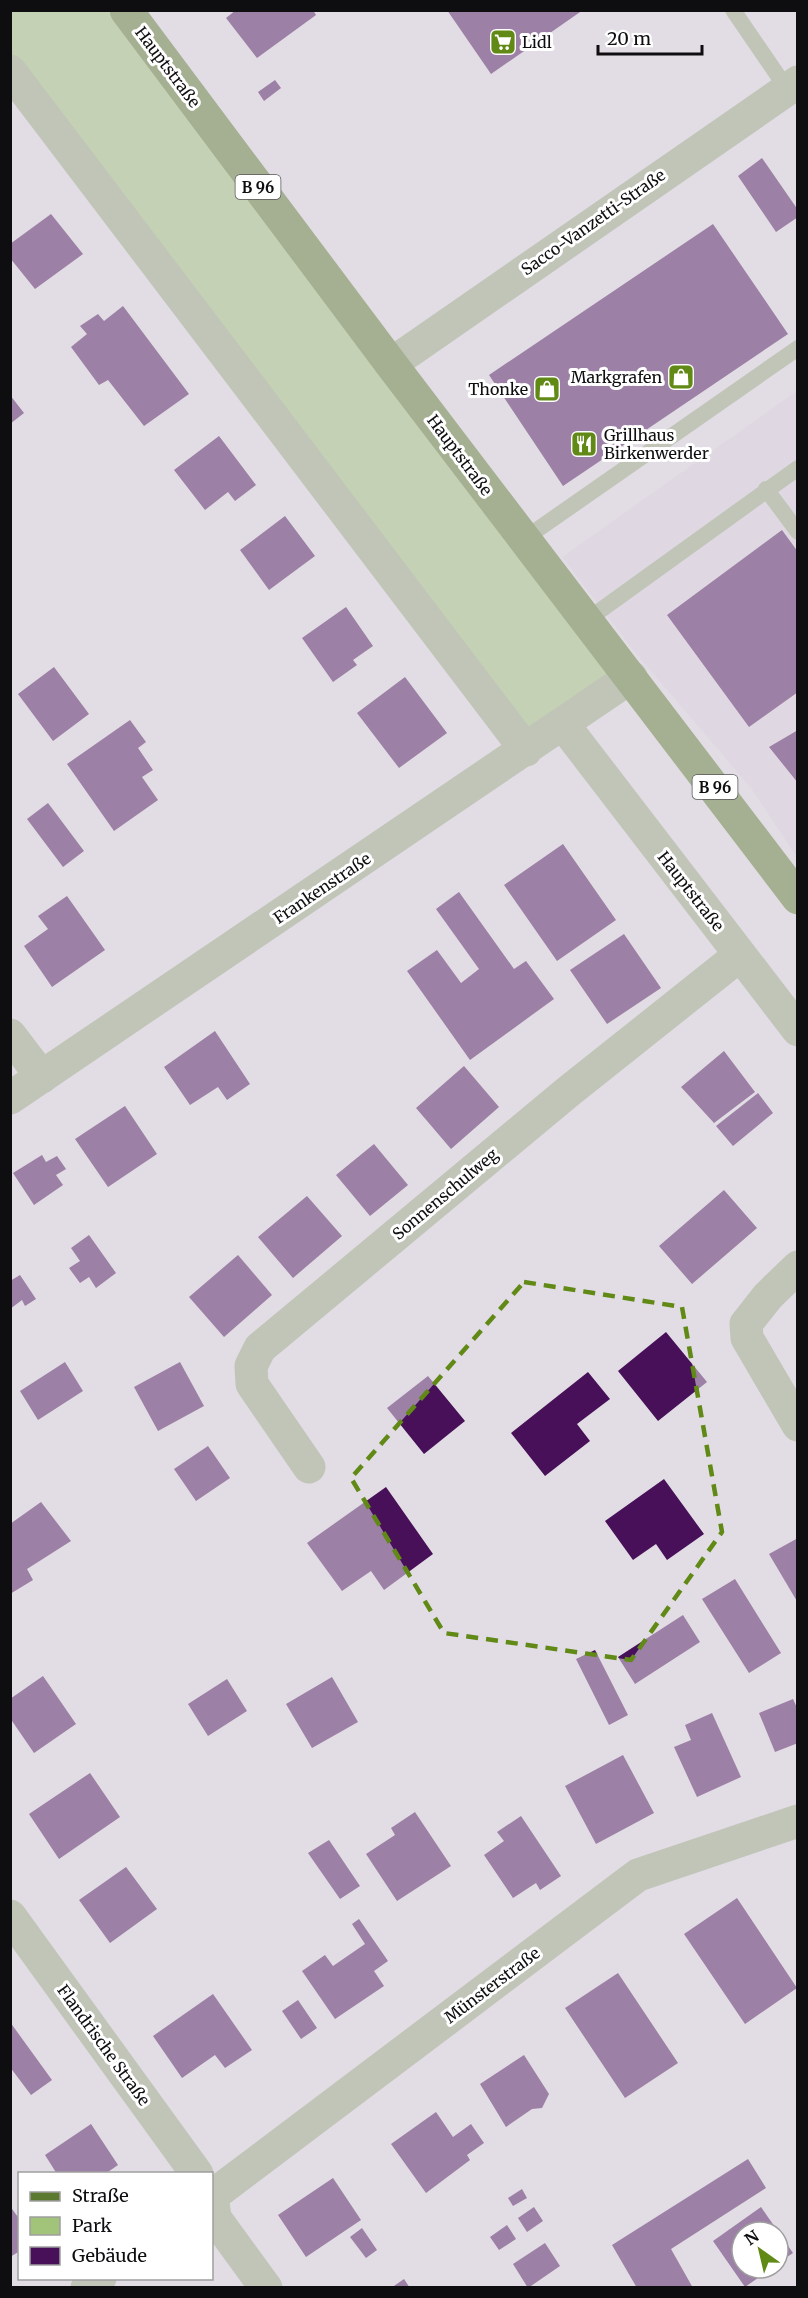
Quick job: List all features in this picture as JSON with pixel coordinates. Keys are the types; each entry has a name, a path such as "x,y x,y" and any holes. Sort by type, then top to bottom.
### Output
{"main road":[{"name":"Hauptstraße","path":"126,10 391,364 798,898"}],"street":[{"path":"10,71 526,750"},
{"name":"Sacco-Vanzetti-Straße","path":"391,364 793,86"},
{"name":"Frankenstraße","path":"10,1098 631,677"},
{"name":"Hauptstraße","path":"563,724 798,1030"},
{"name":"Sonnenschulweg","path":"309,1467 252,1384 251,1366 260,1348 568,1091 740,955"},
{"path":"10,1035 42,1077"},
{"path":"798,1267 768,1296 746,1324 747,1338 798,1425"},
{"name":"Münsterstraße","path":"213,2185 638,1875 798,1821"},
{"name":"Flandrische Straße","path":"10,1916 196,2172"},
{"name":"Flandrische Straße","path":"213,2210 215,2218 266,2288"}],"lane":[{"path":"733,10 793,86"},
{"path":"524,539 798,348"},
{"path":"587,620 798,468"},
{"path":"766,489 798,532"}],"highlighted area":[{"path":"524,1282 682,1307 722,1532 631,1660 444,1633 351,1478"}],"shaded area":[{"path":"797,391 797,857 751,788 637,655 562,557"}],"green space":[{"path":"11,11 108,11 609,675 504,747 11,97"}],"building":[{"path":"236,10 313,10 316,15 257,58 226,18"},
{"name":"Lidl","path":"447,10 583,10 491,74"},
{"path":"275,80 281,88 264,101 258,92"},
{"path":"762,158 798,210 798,217 776,232 738,176"},
{"path":"51,214 83,254 35,289 10,258 10,244"},
{"path":"713,224 788,334 563,486 489,375"},
{"path":"123,306 189,394 144,426 108,380 99,385 71,347 87,334 80,326 98,314 104,321"},
{"path":"10,395 24,413 10,424"},
{"path":"219,436 256,485 235,501 228,492 205,510 174,470"},
{"path":"285,516 315,556 269,590 240,550"},
{"path":"782,530 798,552 798,692 749,727 667,615"},
{"path":"346,607 373,646 353,660 357,665 333,682 302,638"},
{"path":"54,667 89,714 53,741 18,694"},
{"path":"405,677 447,733 399,768 357,713"},
{"path":"130,720 146,742 138,748 153,770 142,777 158,800 114,831 67,764"},
{"path":"798,730 798,783 769,747"},
{"path":"48,803 84,851 63,867 27,819"},
{"path":"563,844 616,920 557,961 504,885"},
{"path":"459,892 514,969 526,961 554,999 470,1060 407,971 437,950 461,983 479,969 436,909"},
{"path":"67,896 105,950 52,987 24,946 48,929 38,916"},
{"path":"624,934 661,988 607,1024 570,970"},
{"path":"215,1031 250,1084 227,1100 218,1087 190,1105 164,1067"},
{"path":"724,1051 755,1092 714,1123 681,1087"},
{"path":"464,1066 499,1107 451,1149 416,1108"},
{"path":"758,1093 773,1113 733,1146 716,1126"},
{"path":"125,1106 157,1154 108,1187 75,1139"},
{"path":"374,1144 408,1185 370,1216 336,1175"},
{"path":"42,1155 46,1162 57,1156 66,1169 56,1175 63,1185 34,1205 13,1173"},
{"path":"724,1190 757,1228 692,1284 659,1246"},
{"path":"307,1196 342,1236 293,1278 258,1237"},
{"path":"89,1235 116,1273 96,1288 89,1277 80,1283 69,1268 80,1261 71,1248"},
{"path":"238,1255 272,1295 224,1337 189,1297"},
{"path":"20,1275 36,1299 25,1306 22,1300 10,1309 10,1281"},
{"path":"666,1332 707,1382 658,1421 618,1371"},
{"path":"65,1362 83,1391 38,1420 20,1391"},
{"path":"180,1362 204,1406 158,1431 134,1387"},
{"path":"588,1372 610,1399 577,1424 590,1441 545,1476 511,1433"},
{"path":"428,1376 465,1421 424,1454 387,1408"},
{"path":"208,1446 230,1478 196,1501 174,1469"},
{"path":"664,1479 704,1534 667,1560 656,1544 633,1560 605,1521"},
{"path":"386,1487 433,1554 384,1590 371,1571 342,1591 307,1543"},
{"path":"41,1502 71,1541 27,1569 33,1580 10,1594 10,1524"},
{"path":"798,1538 798,1603 769,1554"},
{"path":"735,1579 781,1653 749,1673 702,1599"},
{"path":"683,1615 700,1642 635,1684 618,1657"},
{"path":"595,1650 628,1715 609,1725 576,1659"},
{"path":"43,1676 76,1724 34,1753 10,1718 10,1699"},
{"path":"332,1677 358,1722 312,1748 286,1704"},
{"path":"227,1679 247,1711 208,1736 188,1704"},
{"path":"793,1699 798,1710 798,1743 775,1752 759,1713"},
{"path":"712,1713 741,1777 697,1797 674,1747 691,1740 685,1725"},
{"path":"623,1755 654,1813 596,1844 565,1786"},
{"path":"90,1773 120,1817 59,1859 29,1814"},
{"path":"415,1812 451,1866 397,1901 366,1854 395,1835 391,1828"},
{"path":"521,1816 561,1876 540,1890 536,1883 513,1898 484,1855 504,1841 497,1832"},
{"path":"329,1840 360,1886 340,1899 308,1853"},
{"path":"126,1867 157,1909 110,1943 79,1900"},
{"path":"737,1898 797,1988 745,2024 684,1934"},
{"path":"359,1919 388,1961 374,1971 384,1986 335,2019 302,1971 325,1955 333,1966 365,1944 352,1924"},
{"path":"618,1973 678,2063 625,2098 565,2008"},
{"path":"213,1994 252,2050 225,2068 215,2055 182,2078 153,2036"},
{"path":"298,2000 317,2028 301,2039 282,2011"},
{"path":"10,2022 52,2080 31,2095 10,2067"},
{"path":"524,2055 549,2094 542,2108 532,2109 506,2127 480,2084"},
{"path":"436,2112 453,2137 471,2124 484,2143 467,2155 470,2160 426,2193 391,2144"},
{"path":"91,2124 118,2165 108,2172 56,2172 45,2155"},
{"path":"748,2159 766,2188 671,2249 693,2288 637,2288 612,2245"},
{"path":"333,2178 361,2220 306,2257 278,2215"},
{"path":"522,2189 527,2198 513,2206 508,2198"},
{"path":"10,2206 18,2217 18,2252 10,2257"},
{"path":"534,2207 543,2221 527,2232 518,2218"},
{"path":"761,2207 770,2220 743,2220"},
{"path":"507,2225 516,2239 499,2250 490,2237"},
{"path":"362,2228 377,2250 366,2258 350,2237"},
{"path":"730,2229 730,2265 713,2241"},
{"path":"545,2243 560,2266 528,2288 513,2264"},
{"path":"404,2279 410,2288 391,2288"},
{"path":"740,2280 755,2280 745,2287"}],"place":[{"name":"Lidl","path":"503,42"},
{"name":"Markgrafen","path":"681,377"},
{"name":"Thonke","path":"547,389"},
{"name":"Grillhaus Birkenwerder","path":"584,444"}]}
